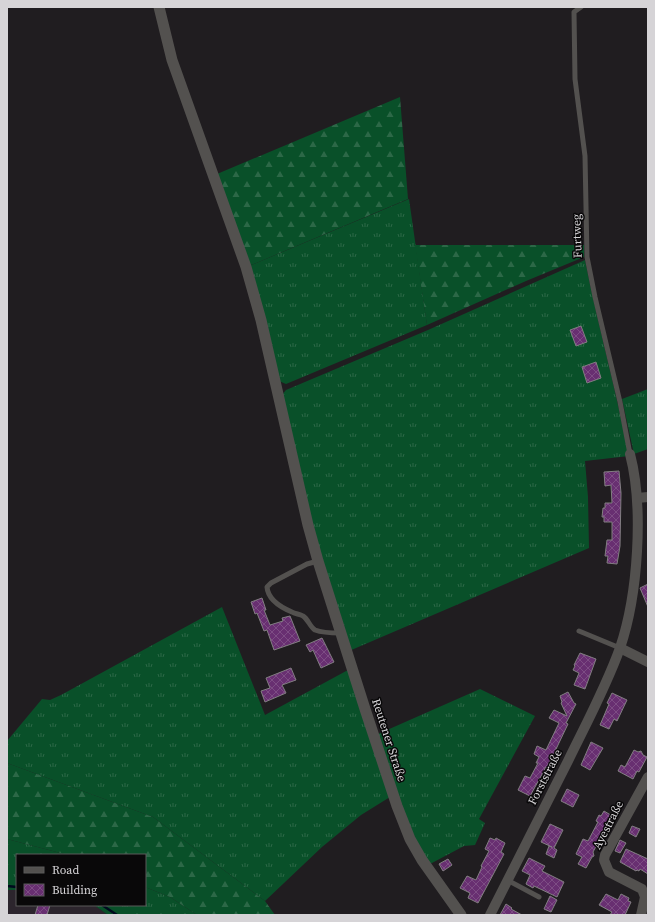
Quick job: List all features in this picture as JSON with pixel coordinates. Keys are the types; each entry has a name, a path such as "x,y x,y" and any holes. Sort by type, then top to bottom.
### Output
{"street":[{"name":"Reutener Straße","path":"159,7 172,60 243,260 261,320 308,525 318,561 397,806 410,839 429,870 461,915"},
{"name":"Forststraße","path":"490,915 597,703 620,648 629,612 634,579 637,534 637,498 630,454"},
{"path":"637,498 648,497"},
{"path":"620,648 648,662"},
{"name":"Ayestraße","path":"642,915 645,897 642,889 609,872 604,860 605,855 648,777"}],"lane":[{"name":"Furtweg","path":"581,7 574,12 575,79 585,156 587,257 595,298 620,402 630,454"},
{"path":"318,561 307,564 271,582 267,587 267,593 270,598 278,604 291,612 304,616 314,630 340,633"},
{"path":"579,631 620,648"},
{"path":"507,880 539,897"}],"shaded area":[{"path":"7,890 16,890 16,906 95,906 108,915 7,915"}],"green space":[{"path":"400,97 408,199 249,266 217,174"},
{"path":"409,199 427,325 286,384 279,381 249,266"},
{"path":"415,245 584,245 584,257 427,325"},
{"path":"585,260 629,456 585,461 588,497 589,548 349,651 321,559 282,395 286,390 428,330"},
{"path":"648,389 648,449 634,454 622,399"},
{"path":"222,607 265,715 348,670 390,797 361,815 322,847 265,901 153,817 7,763 7,741 42,699 50,700 61,695"},
{"path":"480,689 535,716 479,819 485,823 475,845 464,846 430,864 406,817 378,734"},
{"path":"7,763 153,817 265,901 275,915 197,915 170,897 146,887 146,854 64,854 7,839"},
{"path":"7,839 64,854 16,854 16,890 7,890"},
{"path":"146,887 170,897 197,915 108,915 95,906 146,906"}],"building":[{"path":"581,326 587,342 576,346 570,330"},
{"path":"596,362 601,378 587,383 582,367"},
{"path":"619,471 621,493 620,546 617,564 607,563 608,556 605,556 607,540 612,540 612,522 604,522 604,517 602,517 605,503 612,503 611,485 605,486 604,472"},
{"path":"648,584 648,607 640,588"},
{"path":"262,598 266,610 264,610 270,625 283,621 282,618 290,616 300,641 274,650 267,630 264,631 257,613 255,614 251,602"},
{"path":"322,638 334,662 321,668 313,650 310,652 306,645"},
{"path":"580,653 596,659 585,689 574,685 579,673 573,670"},
{"path":"291,668 296,680 282,685 286,693 265,702 261,691 270,688 266,678"},
{"path":"568,692 576,704 566,723 568,724 547,768 546,767 530,796 518,790 525,776 530,778 538,763 536,763 539,757 534,754 537,746 546,750 559,723 549,718 554,710 567,716 561,703 560,696"},
{"path":"612,693 627,700 617,721 614,719 609,729 600,725"},
{"path":"591,742 603,748 590,770 581,765"},
{"path":"634,750 638,752 641,751 643,755 647,757 639,772 637,771 633,779 618,771 621,765 625,767"},
{"path":"567,789 579,795 573,807 561,801"},
{"path":"604,811 614,817 601,837 593,852 594,856 586,868 578,864 582,857 576,854 583,839 588,841 598,822 596,821 599,815 601,816"},
{"path":"550,824 563,830 554,848 557,850 554,858 546,854 549,846 552,847 541,842"},
{"path":"632,826 640,829 636,837 629,833"},
{"path":"490,838 495,840 496,838 505,843 501,852 504,854 478,903 468,898 470,893 460,888 467,876 476,880 489,851 485,849"},
{"path":"620,840 626,843 620,853 615,851"},
{"path":"626,849 648,859 648,874 640,869 639,871 636,871 620,862"},
{"path":"529,858 545,866 542,871 564,882 557,897 534,886 533,888 526,884 530,875 522,871"},
{"path":"448,859 452,865 443,871 439,864"},
{"path":"606,894 618,900 621,894 629,898 628,901 631,902 625,915 610,915 612,912 599,905"},
{"path":"550,896 557,900 551,912 544,909"},
{"path":"506,904 512,908 511,909 522,915 500,915"},
{"path":"38,906 50,906 47,915 35,915"}],"waterway":[{"path":"7,886 16,887"},
{"path":"104,906 117,915"}]}
